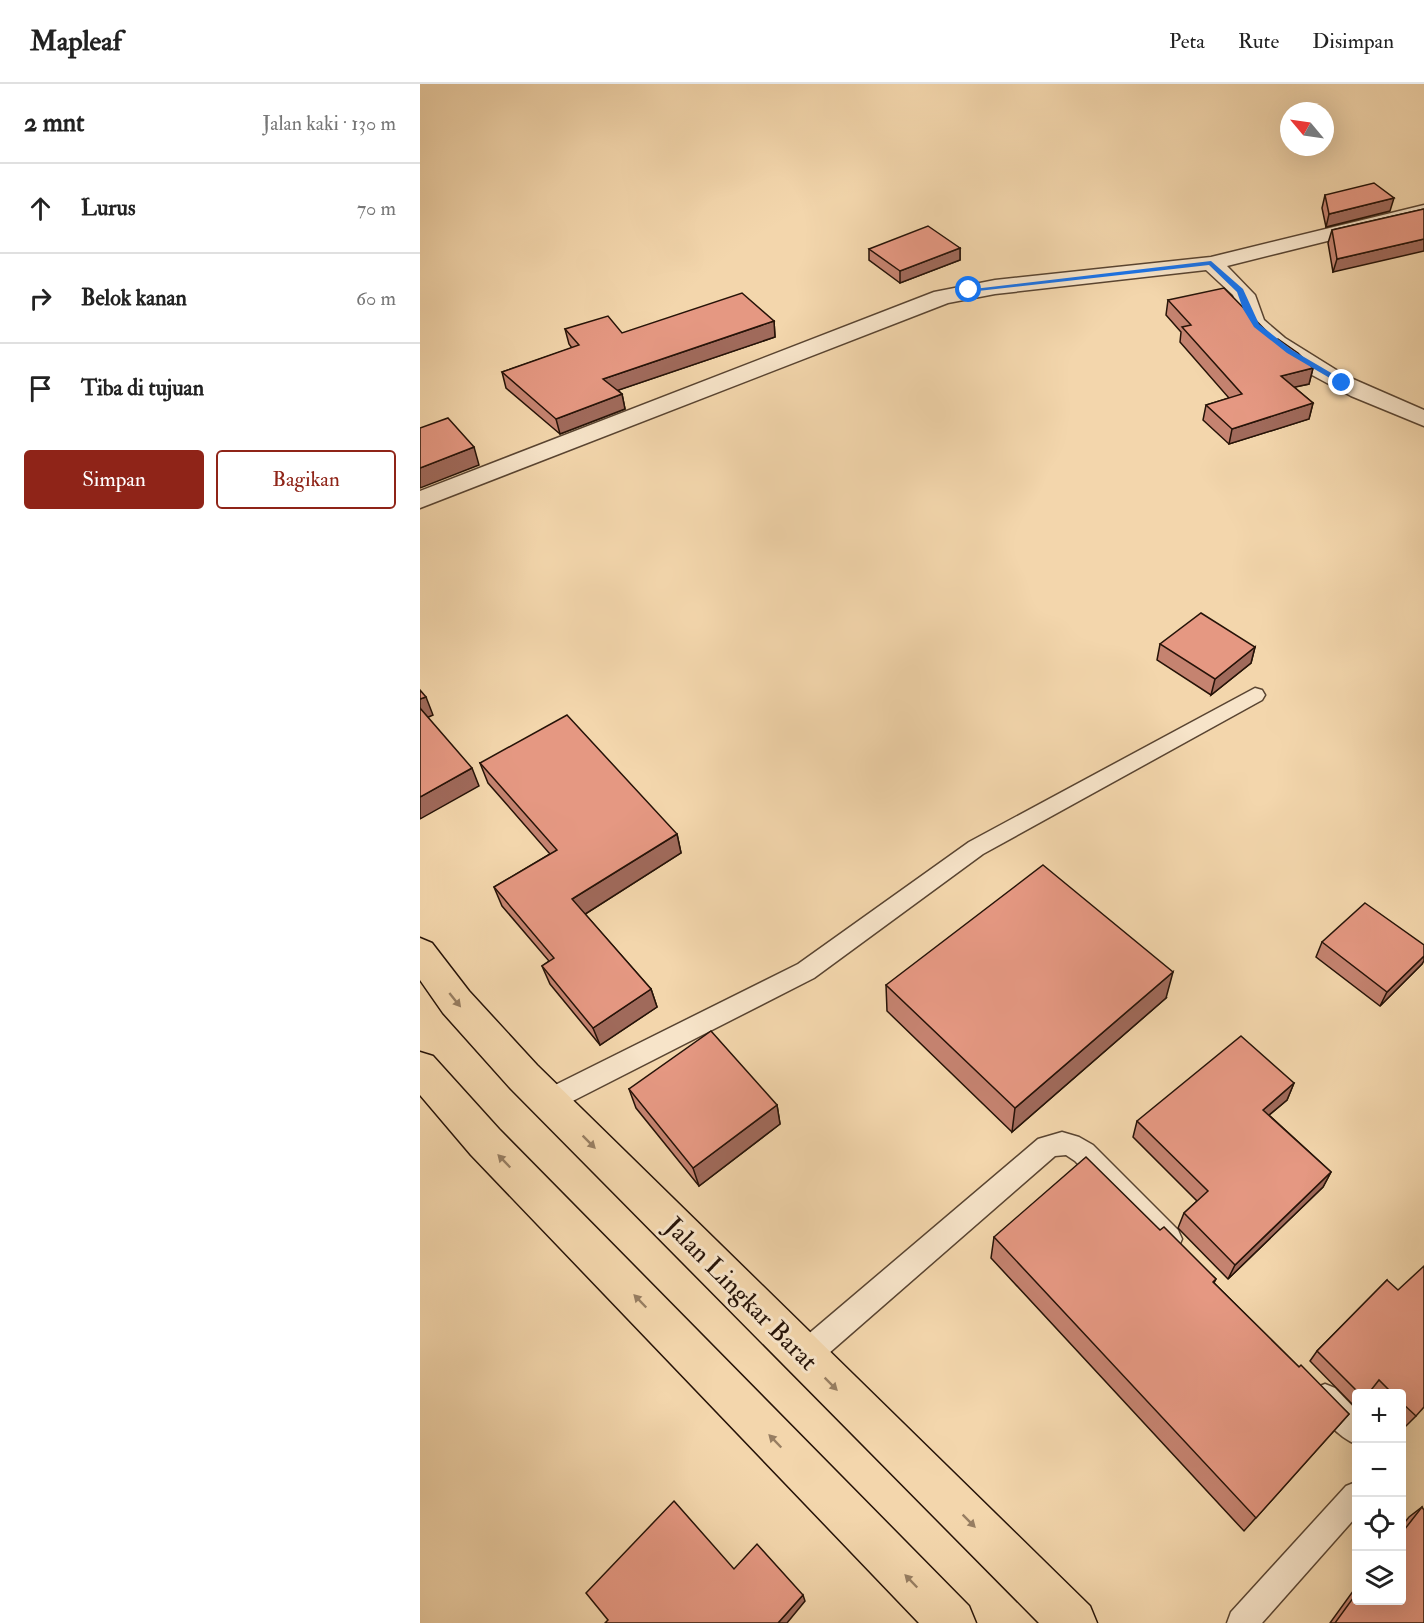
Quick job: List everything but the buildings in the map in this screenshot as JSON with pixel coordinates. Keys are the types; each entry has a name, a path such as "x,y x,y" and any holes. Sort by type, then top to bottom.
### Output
{"highway":[{"name":"Jalan Lingkar Barat","path":"420,953 456,1002 548,1101 1073,1623"},
{"path":"420,1068 485,1142 952,1623"}],"street":[{"path":"420,500 942,297 995,286 1211,263 1424,211"},
{"path":"1211,263 1240,291 1246,309 1257,326 1289,351 1342,383 1424,420"}],"lane":[{"path":"548,1101 806,971 976,848 1255,695"},
{"path":"803,1357 1047,1147 1060,1142 1075,1146 1084,1153 1183,1254"},
{"path":"1307,1380 1352,1426"},
{"path":"1242,1623 1355,1497"}],"route":[{"path":"969,290 1211,263 1240,291 1246,302 1246,309 1257,326 1289,351 1342,383"}]}
